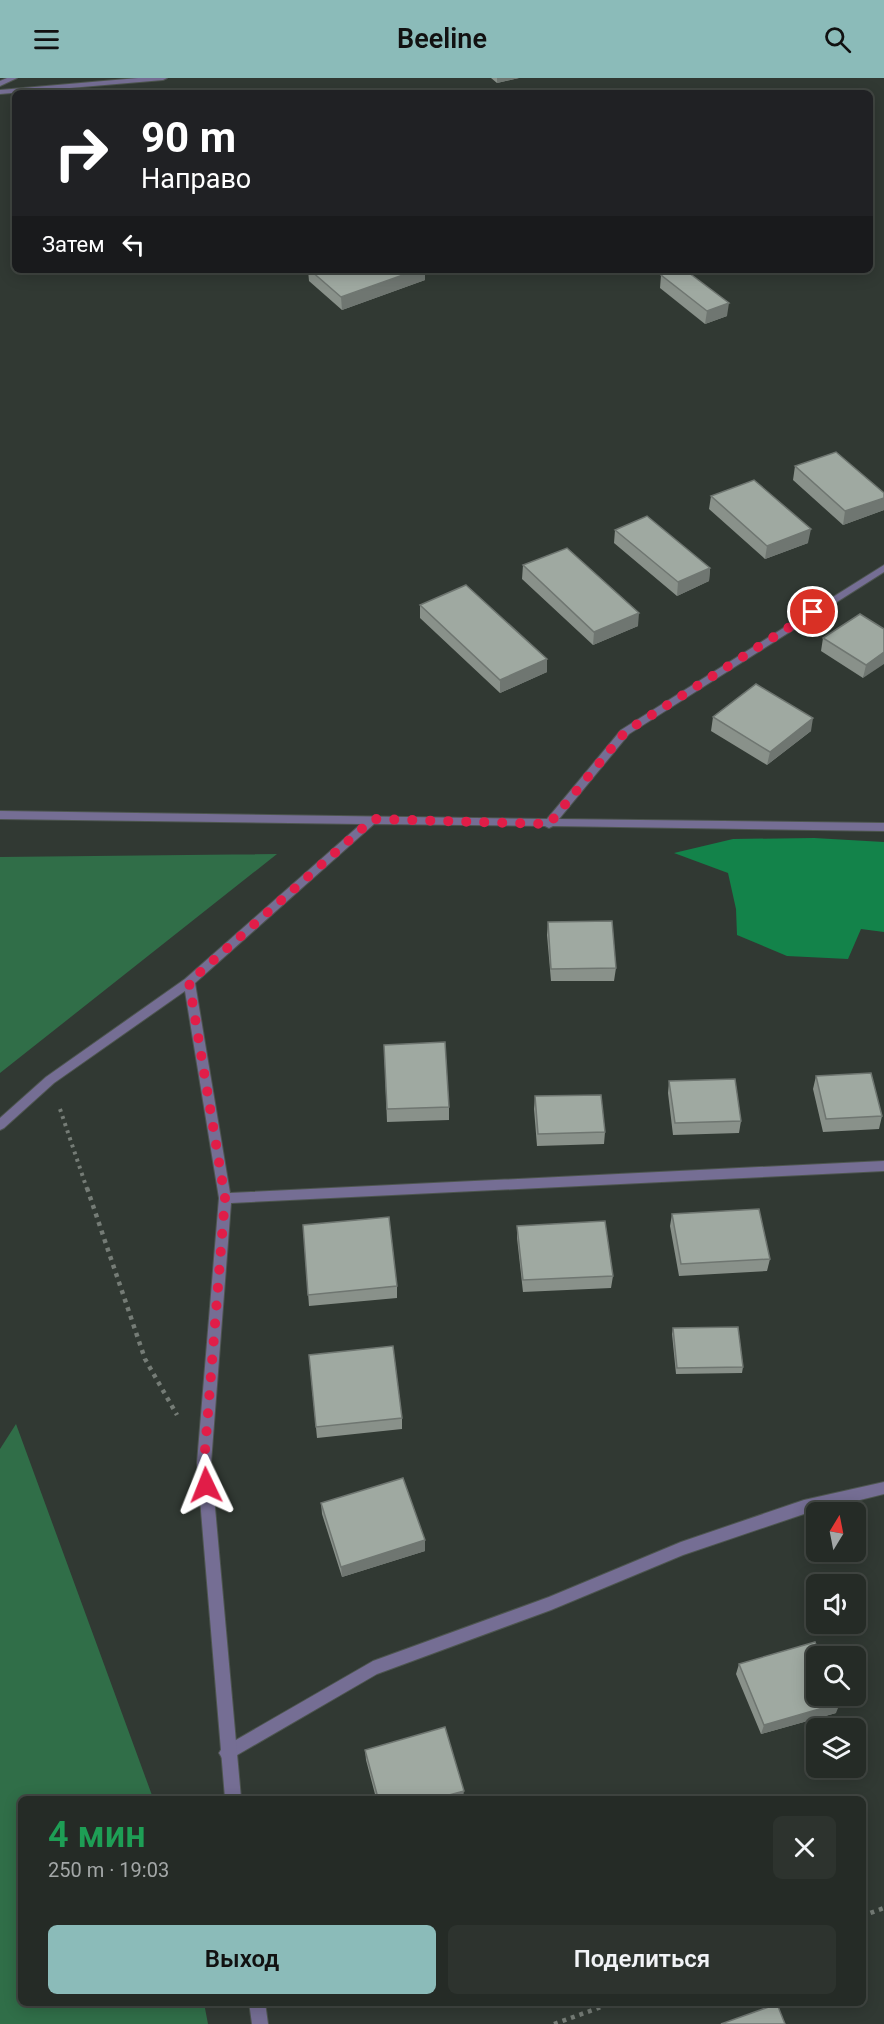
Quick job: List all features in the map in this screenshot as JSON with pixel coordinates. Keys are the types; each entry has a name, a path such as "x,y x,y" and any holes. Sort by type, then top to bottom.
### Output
{"street":[{"path":"0,84 14,78"},
{"path":"23,90 164,78"},
{"path":"549,824 625,732 884,568"},
{"path":"0,815 884,827"},
{"path":"0,1125 50,1080 189,982 373,819"},
{"path":"189,982 225,1198 204,1463 227,1753 233,1796"},
{"path":"225,1198 884,1166"},
{"path":"227,1753 373,1668 551,1603 681,1549 804,1507 884,1488"},
{"path":"258,2006 260,2024"}],"path":[{"path":"50,1080 144,1359 204,1463"},
{"path":"866,1915 884,1908"},
{"path":"554,2024 604,2006"}],"green space":[{"path":"814,838 884,842 884,932 861,929 848,959 787,956 737,935 736,909 728,873 674,853 733,839"},
{"path":"277,854 0,1073 0,857"},
{"path":"16,1424 152,1796 18,1796 18,2006 205,2006 208,2024 0,2024 0,1449"}],"building":[{"path":"313,273 409,273 341,297"},
{"path":"689,273 729,303 707,311 661,275"},
{"path":"836,452 884,493 884,498 845,511 795,466"},
{"path":"754,480 811,529 767,546 711,496"},
{"path":"647,516 710,568 678,582 615,530"},
{"path":"567,548 639,613 594,632 523,565"},
{"path":"466,585 547,659 500,680 420,605"},
{"path":"860,614 884,629 884,652 866,665 823,638"},
{"path":"756,684 813,718 770,752 713,717"},
{"path":"612,921 616,968 551,969 548,922"},
{"path":"445,1042 449,1107 387,1109 384,1045"},
{"path":"871,1073 882,1116 826,1119 816,1076"},
{"path":"735,1079 741,1121 675,1123 669,1081"},
{"path":"601,1095 605,1132 538,1134 535,1096"},
{"path":"759,1209 770,1259 681,1264 672,1214"},
{"path":"389,1217 397,1286 308,1295 303,1225"},
{"path":"605,1221 613,1276 523,1280 517,1226"},
{"path":"738,1327 743,1367 677,1368 673,1328"},
{"path":"393,1346 402,1418 316,1427 309,1355"},
{"path":"403,1478 425,1540 341,1567 321,1503"},
{"path":"815,1642 816,1646 806,1646 806,1706 830,1706 764,1725 739,1664"},
{"path":"445,1727 464,1791 445,1796 377,1796 365,1750"},
{"path":"771,2006 778,2006 785,2024 721,2024"}],"route":[{"path":"206,1485 204,1463 225,1198 189,982 373,819 549,824 625,732 813,612"}]}
